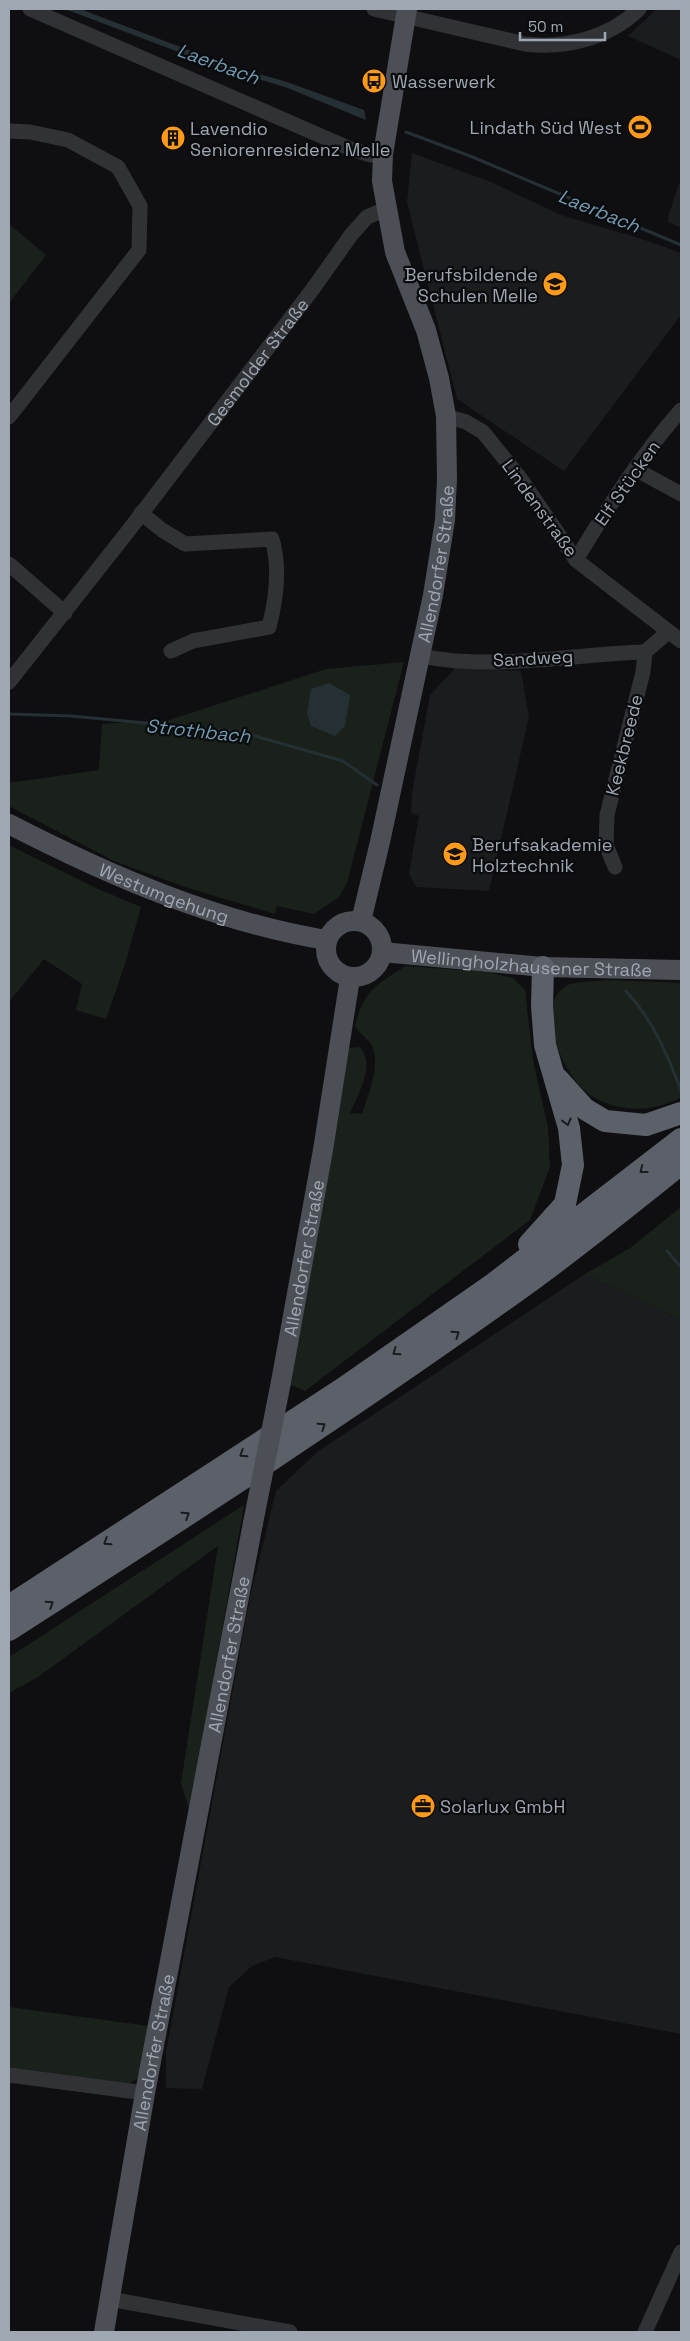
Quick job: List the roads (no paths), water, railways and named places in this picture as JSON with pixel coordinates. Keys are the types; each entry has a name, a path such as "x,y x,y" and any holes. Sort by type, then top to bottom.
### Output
{"highway":[{"path":"494,1284 566,1204 573,1165 569,1128 546,1045 542,1006 544,968"},
{"path":"554,1075 585,1109 605,1121 646,1125 681,1113"},
{"path":"9,1606 342,1389 494,1284 681,1140"},
{"path":"9,1630 285,1451 423,1357 533,1279 681,1164"}],"main road":[{"path":"386,209 382,181 383,154 406,13"},
{"name":"Allendorfer Straße","path":"361,922 433,595 445,520 447,479 446,416 439,378 426,330 395,252 386,209"},
{"name":"Westumgehung","path":"9,824 113,874 174,898 242,920 326,940"},
{"path":"352,921 361,922 368,924 379,936 382,952 380,960 371,972 357,978 350,978 340,975 327,960 326,940 336,927 352,921"},
{"name":"Wellingholzhausener Straße","path":"382,952 544,968 681,970"},
{"name":"Allendorfer Straße","path":"104,2332 145,2094 281,1382 323,1150 350,978"}],"street":[{"path":"30,9 176,74 259,107 350,149 371,155 383,154"},
{"path":"374,9 406,13 525,44 543,46 566,45 589,38 614,27 639,9"},
{"path":"9,131 30,132 68,140 118,167 140,206 139,250 9,417"},
{"name":"Gesmolder Straße","path":"9,682 141,514 315,286 351,235 367,218 386,209"},
{"name":"Elf Stücken","path":"576,560 597,524 635,468 681,410"},
{"name":"Lindenstraße","path":"446,416 466,422 483,432 520,478 576,560 681,641"},
{"path":"635,468 681,494"},
{"path":"141,514 185,544 272,539 276,553 274,608 269,626 193,641 171,651"},
{"path":"9,564 65,613"},
{"path":"645,652 668,632"},
{"name":"Sandweg","path":"421,656 445,661 527,661 645,652"},
{"name":"Keekbreede","path":"615,867 606,845 607,815 642,672 645,652"},
{"path":"9,2075 145,2094"},
{"path":"645,2332 681,2252"},
{"path":"110,2299 290,2332"}],"water":[{"path":"65,9 80,9 228,65 287,82 364,110 366,120 285,87 218,67"},
{"path":"329,683 350,695 345,726 335,736 311,726 307,713 311,689"}],"waterway":[{"name":"Laerbach","path":"406,132 470,156 681,245"},
{"name":"Strothbach","path":"9,714 71,716 241,732 343,761 377,785"},
{"path":"626,991 652,1026 681,1090"},
{"name":"Strothbach","path":"667,1251 681,1267"}],"place":[{"name":"Wasserwerk","path":"374,81"},
{"name":"Lindath Süd West","path":"640,127"},
{"name":"Lavendio Seniorenresidenz Melle","path":"173,138"},
{"name":"Berufsbildende Schulen Melle","path":"555,284"},
{"name":"Berufsakademie Holztechnik","path":"455,854"},
{"name":"Solarlux GmbH","path":"423,1806"}]}
